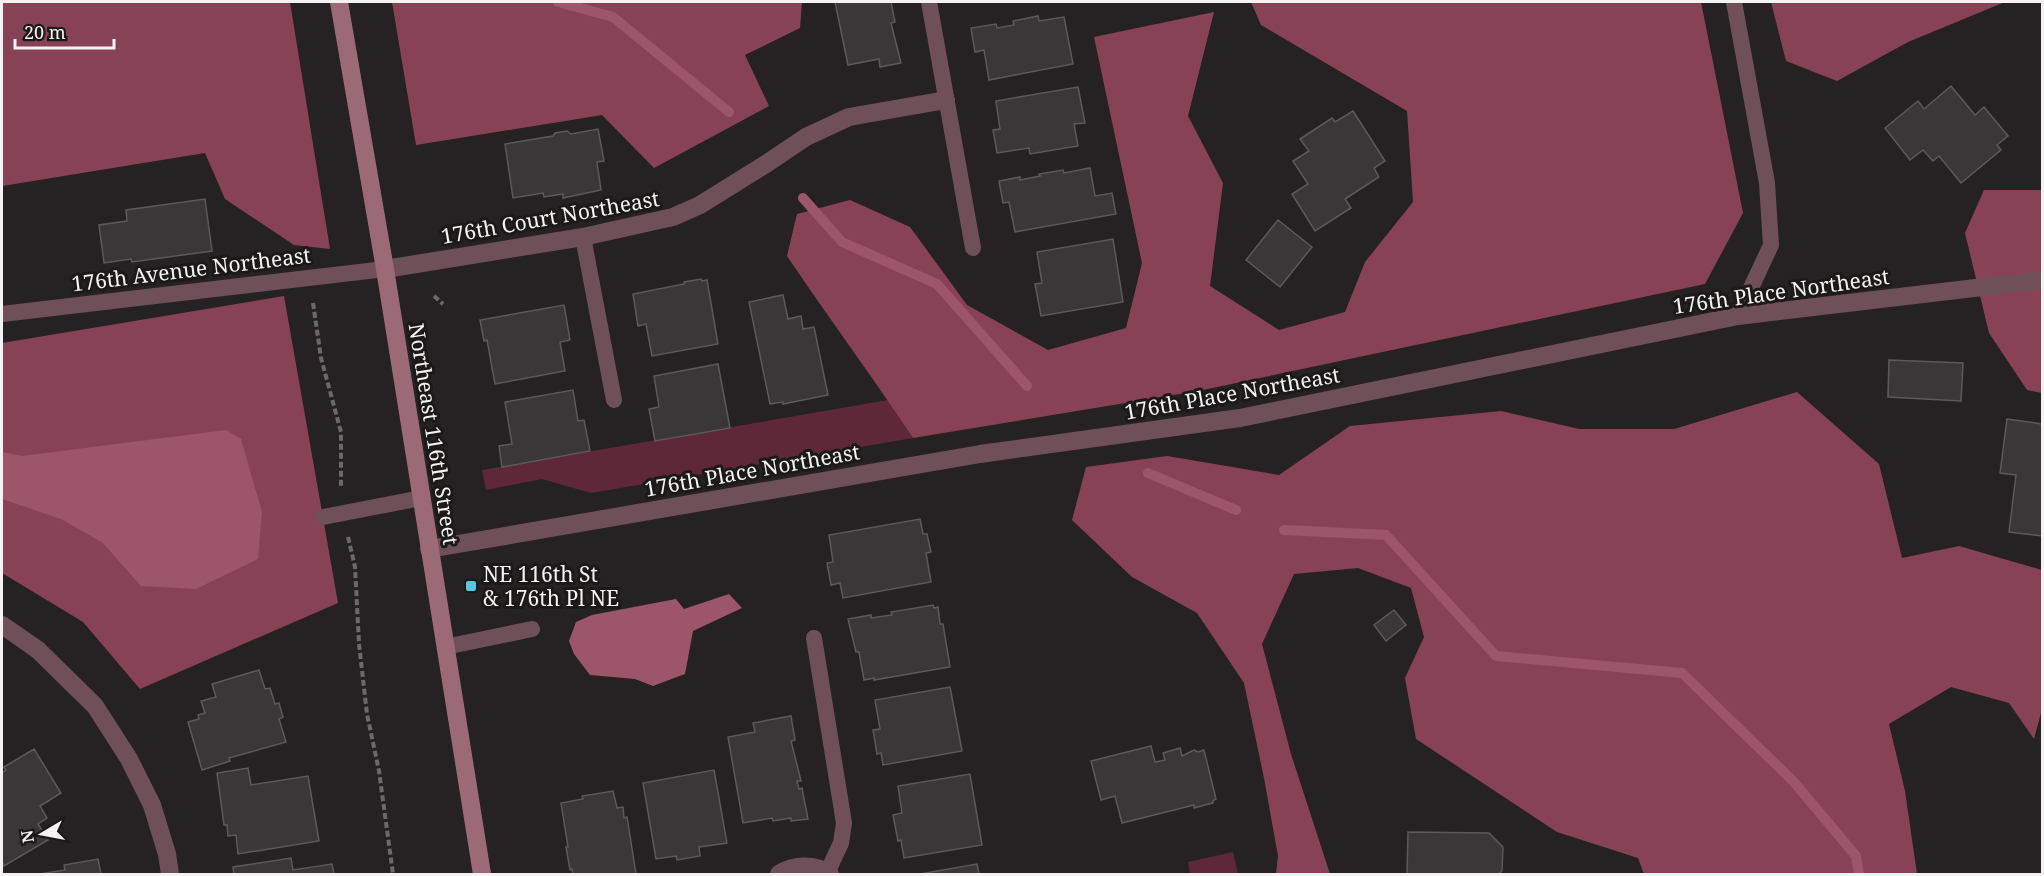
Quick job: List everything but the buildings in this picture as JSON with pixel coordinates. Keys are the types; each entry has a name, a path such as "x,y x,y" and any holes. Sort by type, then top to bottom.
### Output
{"street":[{"name":"Northeast 116th Street","path":"339,2 385,269 482,874"},
{"name":"176th Court Northeast","path":"385,269 583,237 673,217 699,205 806,137 849,117 946,100"},
{"name":"176th Place Northeast","path":"429,549 980,454 1240,418 1738,316 2043,280"},
{"path":"2,625 38,650 95,706 129,759 152,806 167,854 170,874"},
{"path":"779,874 797,867 812,867 829,874"}],"lane":[{"path":"929,2 972,248"},
{"path":"1734,2 1767,183 1771,245 1738,316"},
{"path":"583,237 614,400"},
{"name":"176th Avenue Northeast","path":"2,314 385,269"},
{"path":"323,517 421,498"},
{"path":"445,647 532,629"},
{"path":"814,638 844,823 841,843 829,874"}],"path":[{"path":"309,278 321,358 340,432 340,478 344,513 355,567 359,644 367,714 380,771 393,874"},
{"path":"434,297 443,304"}],"shaded area":[{"path":"2,2 290,2 330,249 294,245 225,199 205,153 2,186"},
{"path":"392,2 802,2 800,28 745,55 769,106 654,168 602,115 416,145"},
{"path":"1251,2 1701,2 1743,213 1705,284 1198,391 913,438 787,256 797,214 850,200 910,227 967,305 1048,350 1126,328 1142,263 1094,37 1214,12 1188,116 1223,183 1210,286 1279,330 1345,312 1365,262 1413,202 1407,111 1261,25"},
{"path":"1771,2 2005,2 1908,42 1837,81 1786,61"},
{"path":"1984,190 2042,190 2042,393 2027,390 1989,333 1965,233"},
{"path":"284,296 338,603 140,689 83,622 2,573 2,343"},
{"path":"1797,392 1879,464 1902,558 1959,546 2042,570 2042,709 2034,739 2009,703 1951,687 1889,724 1905,791 1917,874 1644,874 1638,858 1557,832 1416,739 1405,678 1424,637 1411,588 1358,568 1294,574 1262,644 1291,754 1330,874 1276,874 1278,856 1244,683 1197,613 1132,577 1072,520 1086,467 1167,456 1279,475 1350,426 1501,411 1579,429 1674,429"},
{"path":"888,400 913,438 591,493 542,479 486,490 482,470"},
{"path":"226,430 241,439 262,512 258,559 196,589 141,586 103,543 61,519 2,499 2,452 22,456"},
{"path":"729,594 742,608 693,631 685,674 653,686 635,679 590,675 574,654 569,641 576,622 592,615 676,599 684,609"},
{"path":"1233,852 1238,874 1190,874 1188,862"}],"waterway":[{"path":"558,2 613,17 729,112"},
{"path":"803,198 842,242 937,284 1027,386"},
{"path":"1148,473 1236,510"},
{"path":"1284,530 1386,535 1496,656 1682,673 1793,781 1856,856 1859,874"}],"place":[{"name":"NE 116th St & 176th Pl NE","path":"471,586"}]}
